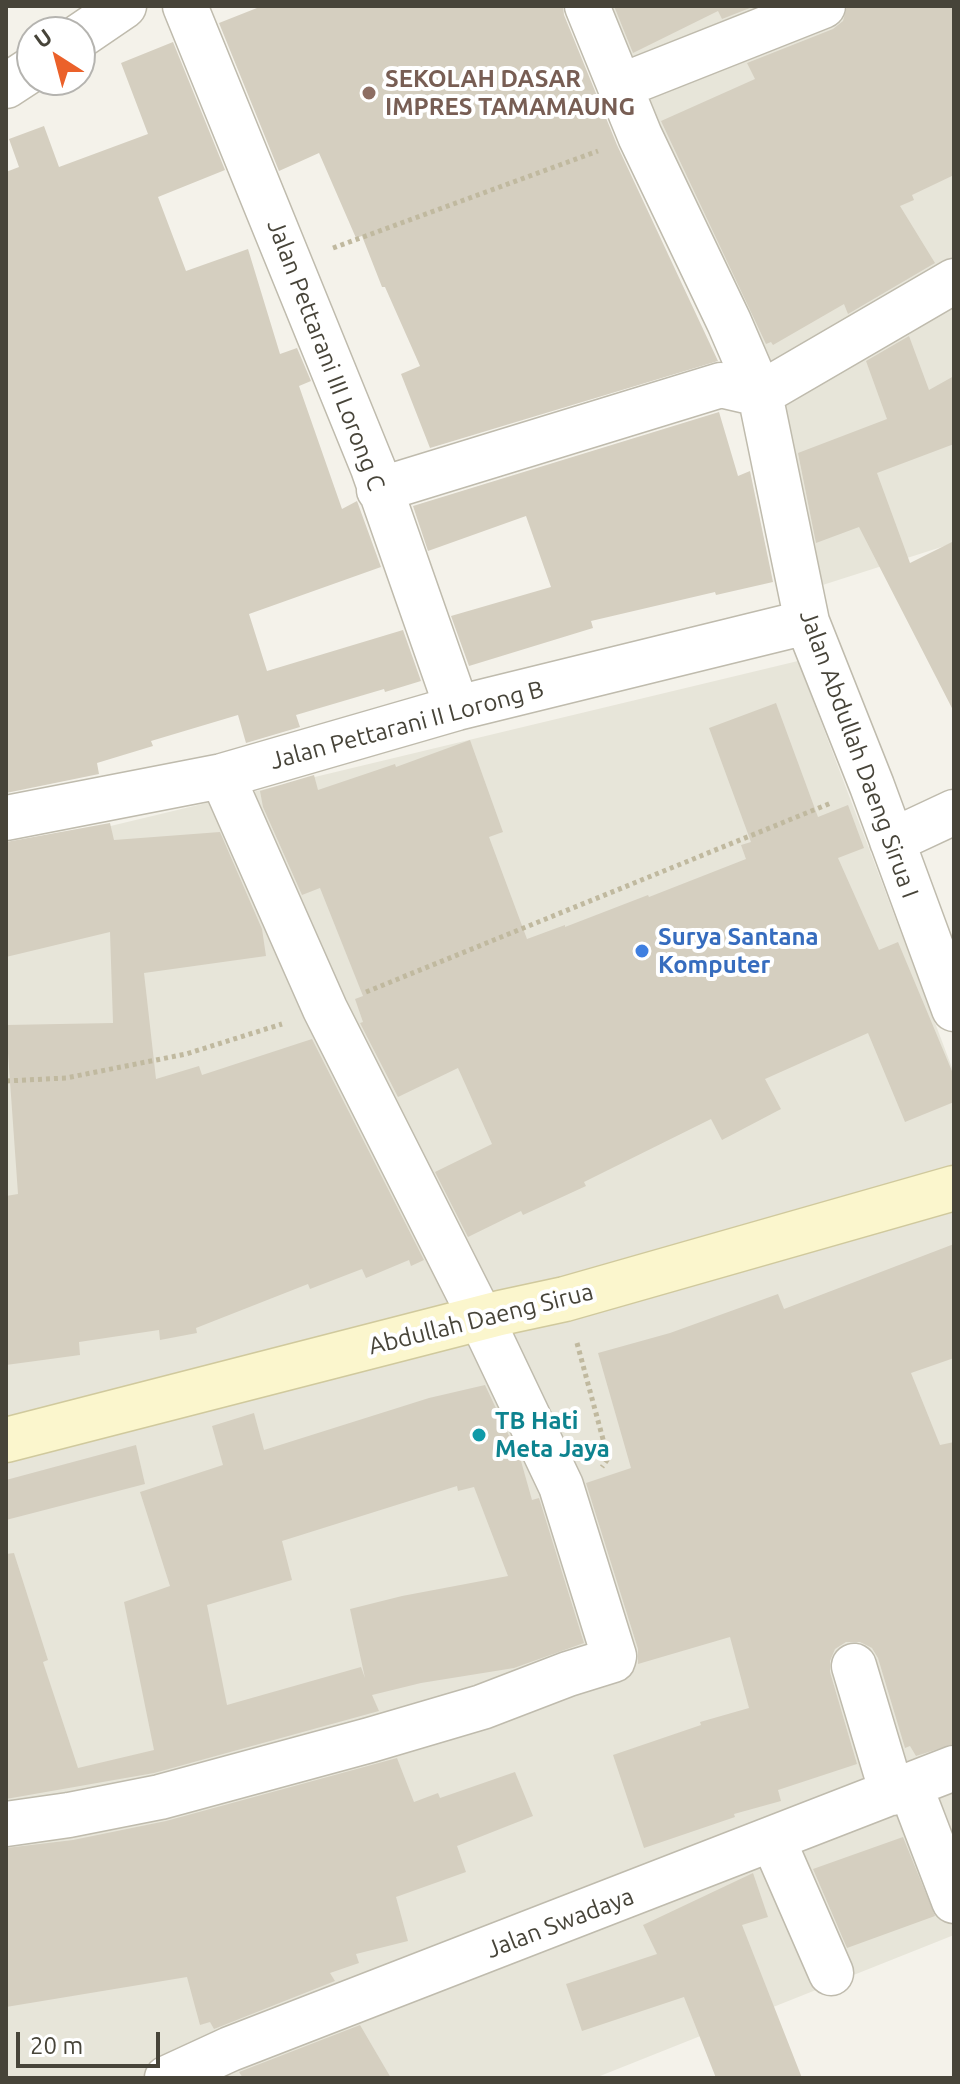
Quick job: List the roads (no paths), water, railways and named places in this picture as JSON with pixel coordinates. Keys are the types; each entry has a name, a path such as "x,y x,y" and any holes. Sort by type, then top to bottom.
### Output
{"main road":[{"name":"Abdullah Daeng Sirua","path":"6,1440 565,1299 954,1188"}],"street":[{"path":"96,25 124,6"},
{"name":"Jalan Pettarani III Lorong C","path":"185,6 373,468 457,708"},
{"name":"Jalan Abdullah Daeng Sirua I","path":"587,6 640,136 760,394 807,622 872,786 954,1009"},
{"path":"621,86 823,6"},
{"path":"379,490 721,385 760,394 954,281"},
{"name":"Jalan Pettarani II Lorong B","path":"6,818 222,776 457,708 807,622"},
{"path":"6,1824 130,1803 223,1780 482,1707 613,1660 615,1653 561,1486 482,1320 325,1009 222,776"},
{"path":"892,841 954,812"},
{"path":"854,1666 901,1789 954,1901"},
{"name":"Jalan Swadaya","path":"167,2078 230,2049 954,1768"},
{"path":"773,1840 831,1973"}],"place":[{"name":"SEKOLAH DASAR IMPRES TAMAMAUNG","path":"369,93"},
{"name":"Surya Santana Komputer","path":"642,951"},
{"name":"TB Hati Meta Jaya","path":"479,1435"}]}
